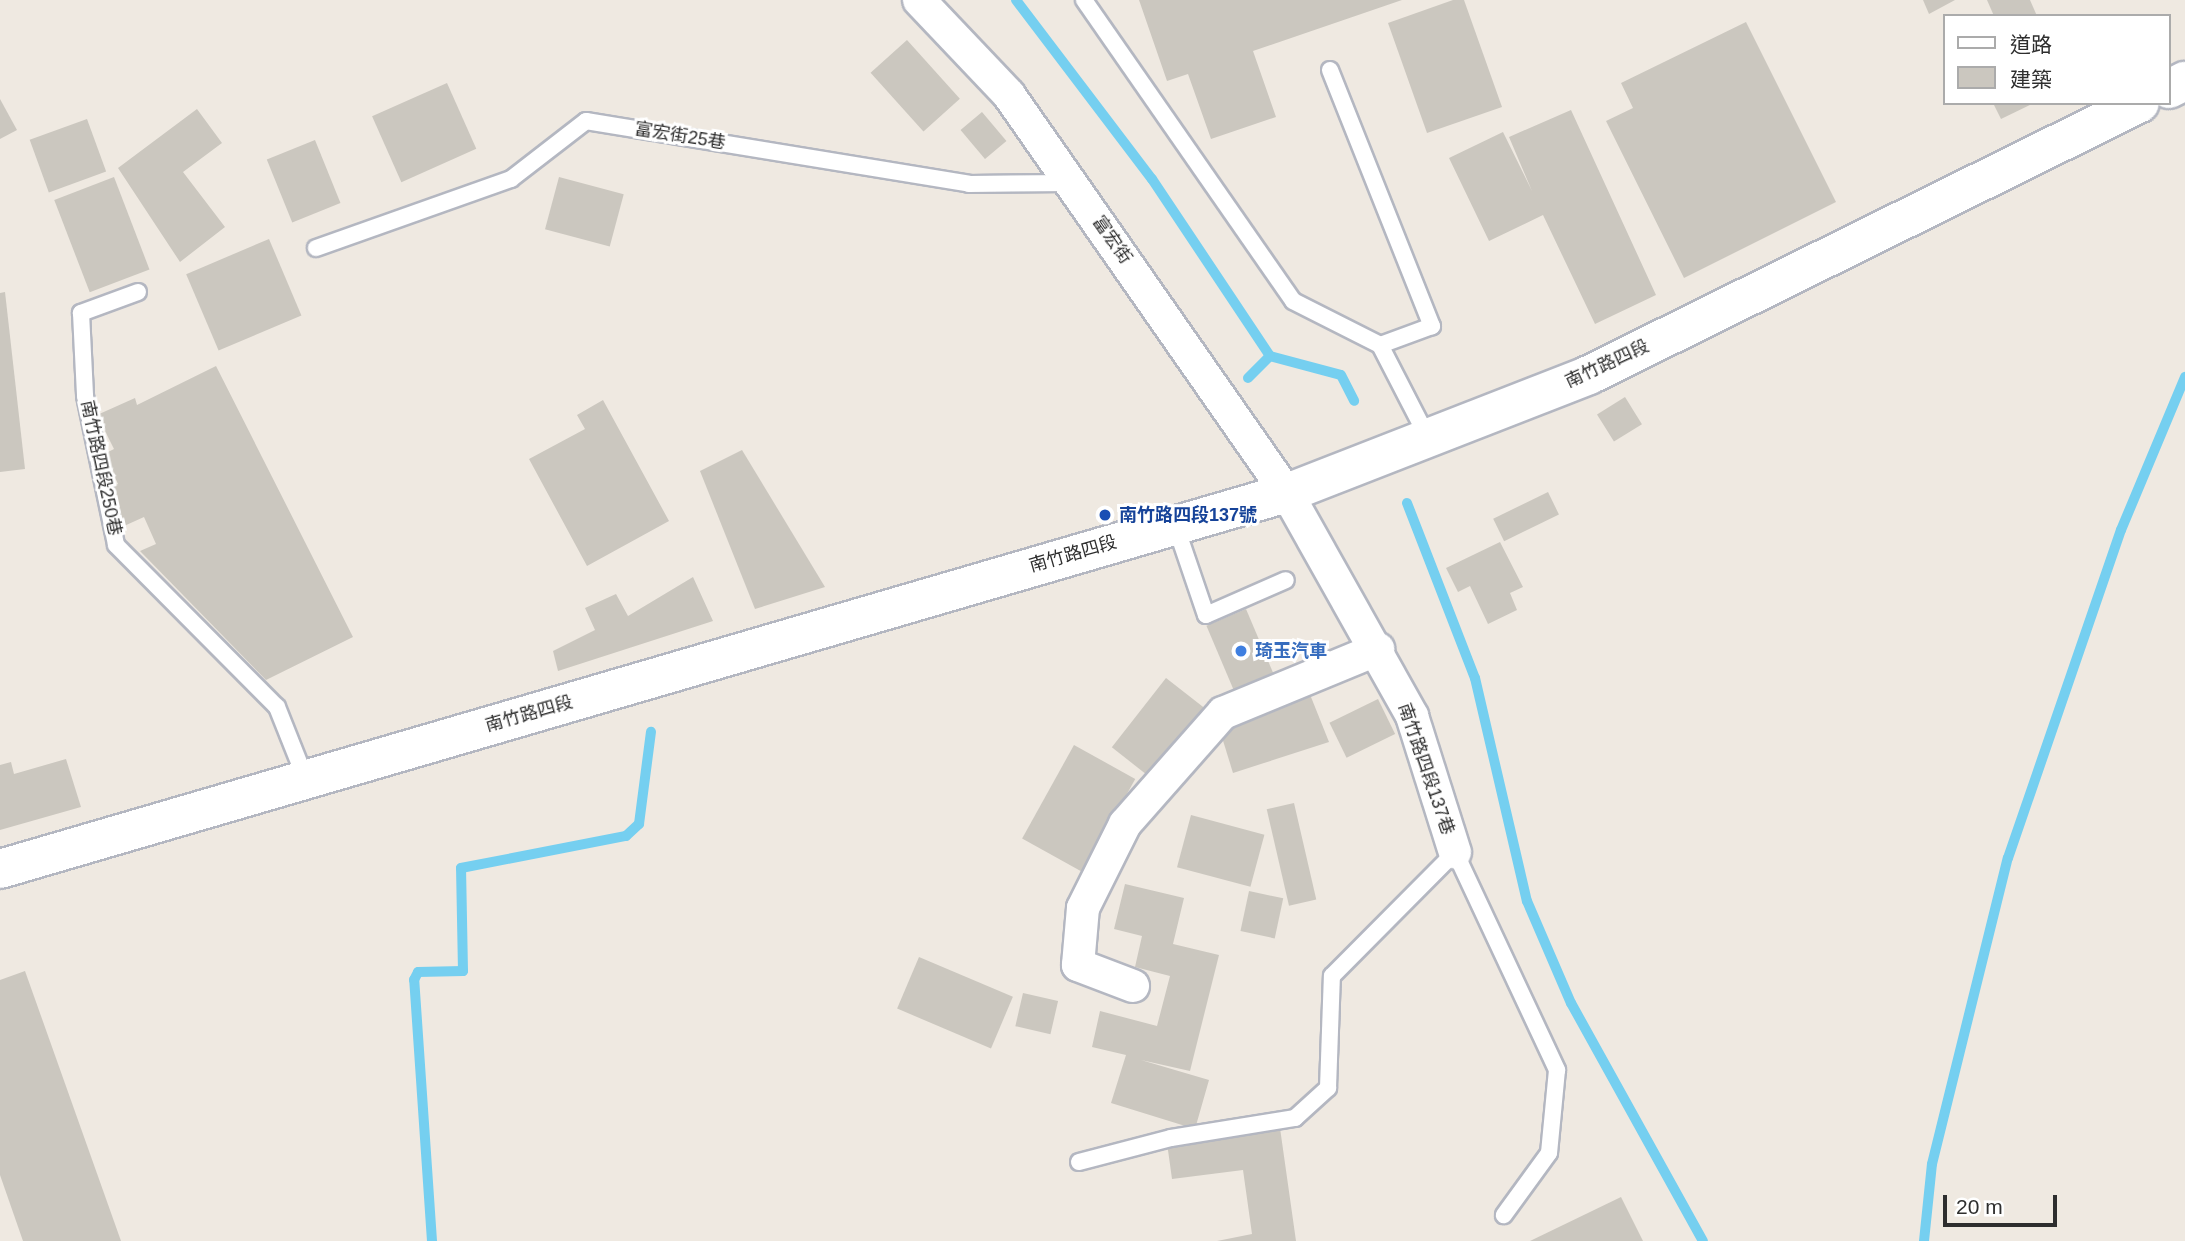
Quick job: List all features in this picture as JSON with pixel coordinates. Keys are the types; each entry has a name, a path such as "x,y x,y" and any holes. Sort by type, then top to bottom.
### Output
{"street":[{"name":"富宏街","path":"919,0 1009,95 1287,493"},
{"name":"南竹路四段","path":"0,869 1287,493 1589,375 2136,105"},
{"name":"南竹路四段137巷","path":"1287,493 1378,649 1412,716 1455,852"},
{"path":"1133,986 1078,965 1083,908 1125,824 1223,713 1378,649"}],"lane":[{"path":"1084,0 1293,301 1380,345 1428,438"},
{"path":"1330,70 1432,326 1380,345"},
{"name":"富宏街25巷","path":"316,248 510,179 586,121 969,184 1072,183"},
{"name":"南竹路四段250巷","path":"138,292 81,313 85,396 116,545 277,707 306,780"},
{"path":"1175,524 1206,615 1286,580"},
{"path":"1079,1162 1171,1138 1295,1118 1328,1088 1332,976 1455,852 1557,1070 1549,1153 1504,1215"}],"building":[{"path":"1139,0 1402,0 1253,51 1276,117 1211,139 1188,74 1167,81"},
{"path":"1453,0 1464,0 1502,107 1427,133 1388,23"},
{"path":"1923,0 1955,0 1929,14"},
{"path":"1987,0 2030,0 2036,14 1993,14"},
{"path":"1746,22 1836,202 1684,278 1606,121 1633,108 1621,83"},
{"path":"907,40 960,99 923,131 871,73"},
{"path":"447,83 476,149 401,182 372,116"},
{"path":"0,99 17,130 0,139"},
{"path":"1994,105 2030,105 2001,119"},
{"path":"197,109 222,143 183,172 225,227 180,262 118,168"},
{"path":"1571,110 1656,295 1595,324 1543,215 1489,241 1449,158 1503,132 1532,191 1509,137"},
{"path":"982,112 1006,141 985,159 961,130"},
{"path":"87,119 106,172 49,192 30,140"},
{"path":"315,140 340,203 292,223 267,159"},
{"path":"114,177 149,269 90,292 54,200"},
{"path":"559,177 624,194 610,247 545,229"},
{"path":"269,239 301,315 219,351 186,274"},
{"path":"5,292 25,469 0,472 0,293"},
{"path":"216,366 353,637 266,680 140,551 156,544 144,517 124,526 106,489 118,484 104,454 114,449 97,415 135,398 137,405"},
{"path":"1625,397 1642,424 1614,442 1597,414"},
{"path":"603,400 669,521 587,566 529,459 585,429 577,415"},
{"path":"742,450 825,587 755,609 700,471"},
{"path":"1548,492 1559,514 1504,541 1493,519"},
{"path":"1500,542 1523,587 1510,593 1517,610 1488,624 1470,586 1458,592 1446,568"},
{"path":"693,577 713,621 558,671 553,651 595,630 585,608 616,594 628,616"},
{"name":"琦玉汽車","path":"1246,609 1275,676 1235,693 1206,626"},
{"path":"1166,678 1204,708 1150,777 1112,747"},
{"path":"1309,692 1329,742 1233,773 1221,734"},
{"path":"1378,699 1395,734 1347,758 1329,723"},
{"path":"1074,745 1135,779 1083,873 1022,839"},
{"path":"66,759 81,807 0,830 0,765 11,762 14,774"},
{"path":"1294,803 1316,899 1289,906 1267,809"},
{"path":"1191,815 1264,835 1250,887 1177,867"},
{"path":"1125,884 1184,898 1173,944 1219,955 1190,1071 1141,1060 1209,1080 1195,1129 1111,1103 1126,1055 1092,1047 1100,1011 1157,1026 1170,976 1135,967 1142,936 1114,929"},
{"path":"1249,891 1283,898 1275,938 1240,931"},
{"path":"919,957 1013,997 991,1048 897,1009"},
{"path":"25,971 121,1241 23,1241 0,1175 0,980"},
{"path":"1023,993 1058,1001 1050,1034 1015,1026"},
{"path":"1280,1128 1296,1241 1217,1241 1252,1234 1243,1170 1172,1179 1167,1143"},
{"path":"1621,1197 1643,1241 1530,1241"}],"waterway":[{"path":"1016,0 1152,179 1270,356 1341,375 1354,401"},
{"path":"1248,378 1270,356"},
{"path":"1924,1241 1932,1164 2008,858 2121,530 2185,377"},
{"path":"1407,503 1475,678 1527,901 1571,1003 1703,1241"},
{"path":"432,1241 414,980 418,972 463,971 461,868 626,836 639,824 651,732"}],"place":[{"name":"南竹路四段137號","path":"1105,515"},
{"name":"琦玉汽車","path":"1241,651"}]}
